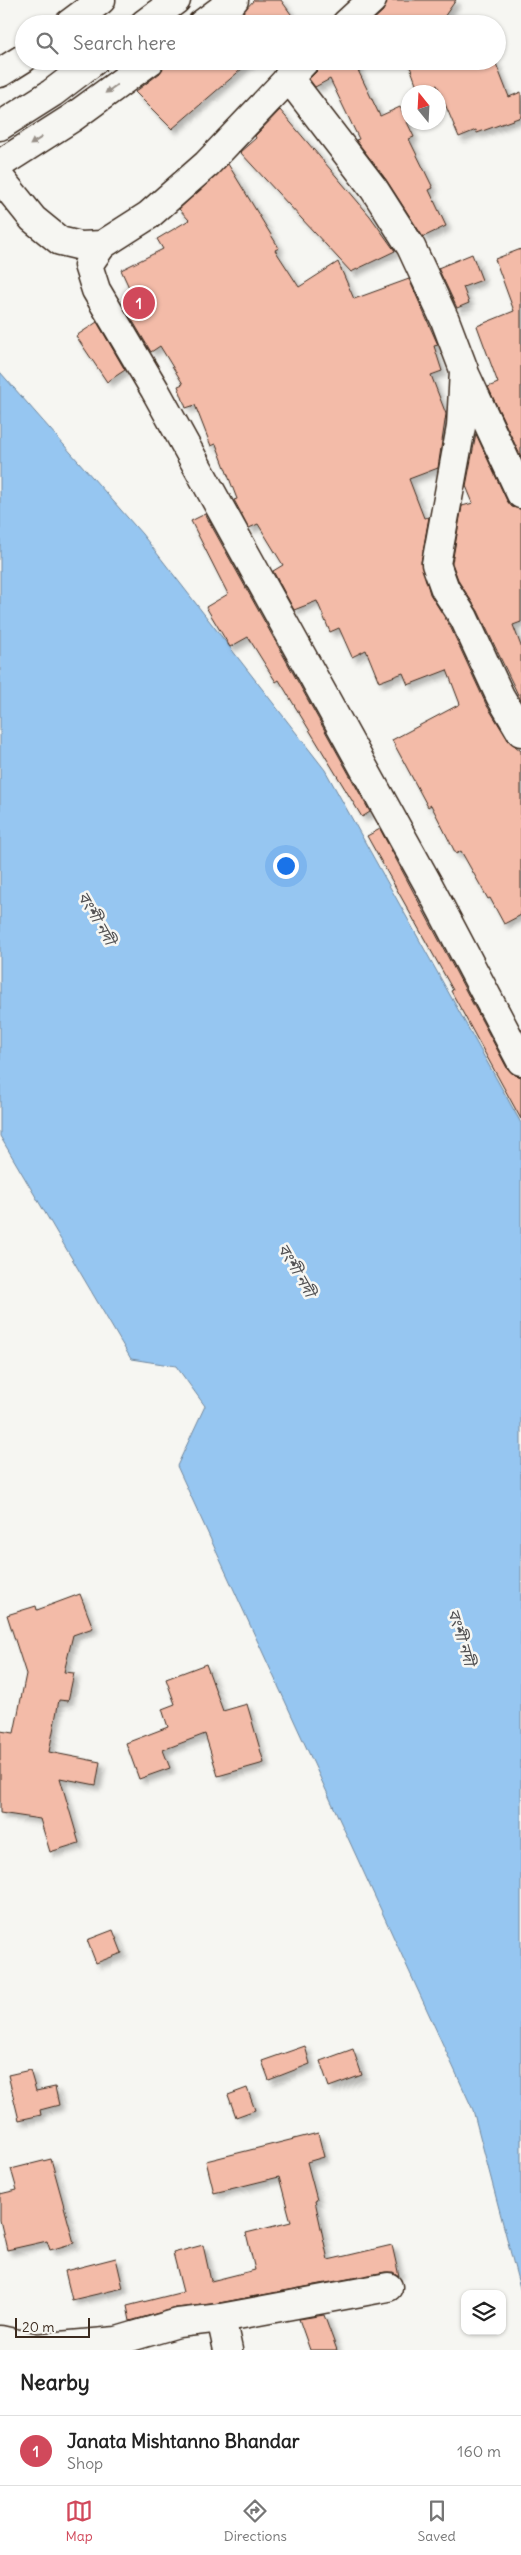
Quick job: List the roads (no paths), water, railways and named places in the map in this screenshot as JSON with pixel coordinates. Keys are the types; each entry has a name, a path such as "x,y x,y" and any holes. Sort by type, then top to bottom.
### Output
{"main road":[{"path":"81,15 101,0"},
{"path":"156,15 176,0"},
{"path":"214,15 234,0"},
{"path":"356,15 372,0"},
{"path":"0,73 15,64"},
{"path":"0,126 82,70"},
{"path":"0,164 72,118 138,70"},
{"path":"296,70 207,164 149,215 102,245 88,265 96,290 155,390 428,884 521,1061"},
{"path":"298,70 411,247 445,320 464,370 521,494"},
{"path":"0,178 33,219 60,241 80,246 102,245"},
{"path":"464,370 461,427 436,564 445,589 464,618 500,696 521,732"},
{"path":"0,2340 36,2348 117,2341 178,2323 221,2318 388,2287"},
{"path":"221,2318 228,2350"}],"water":[{"name":"বংশী নদী","path":"0,372 142,534 325,770 521,1123 521,2292 473,2110 177,1466 205,1406 176,1366 131,1359 0,1136"}],"place":[{"name":"Janata Mishtanno Bhandar","path":"139,303"}]}
